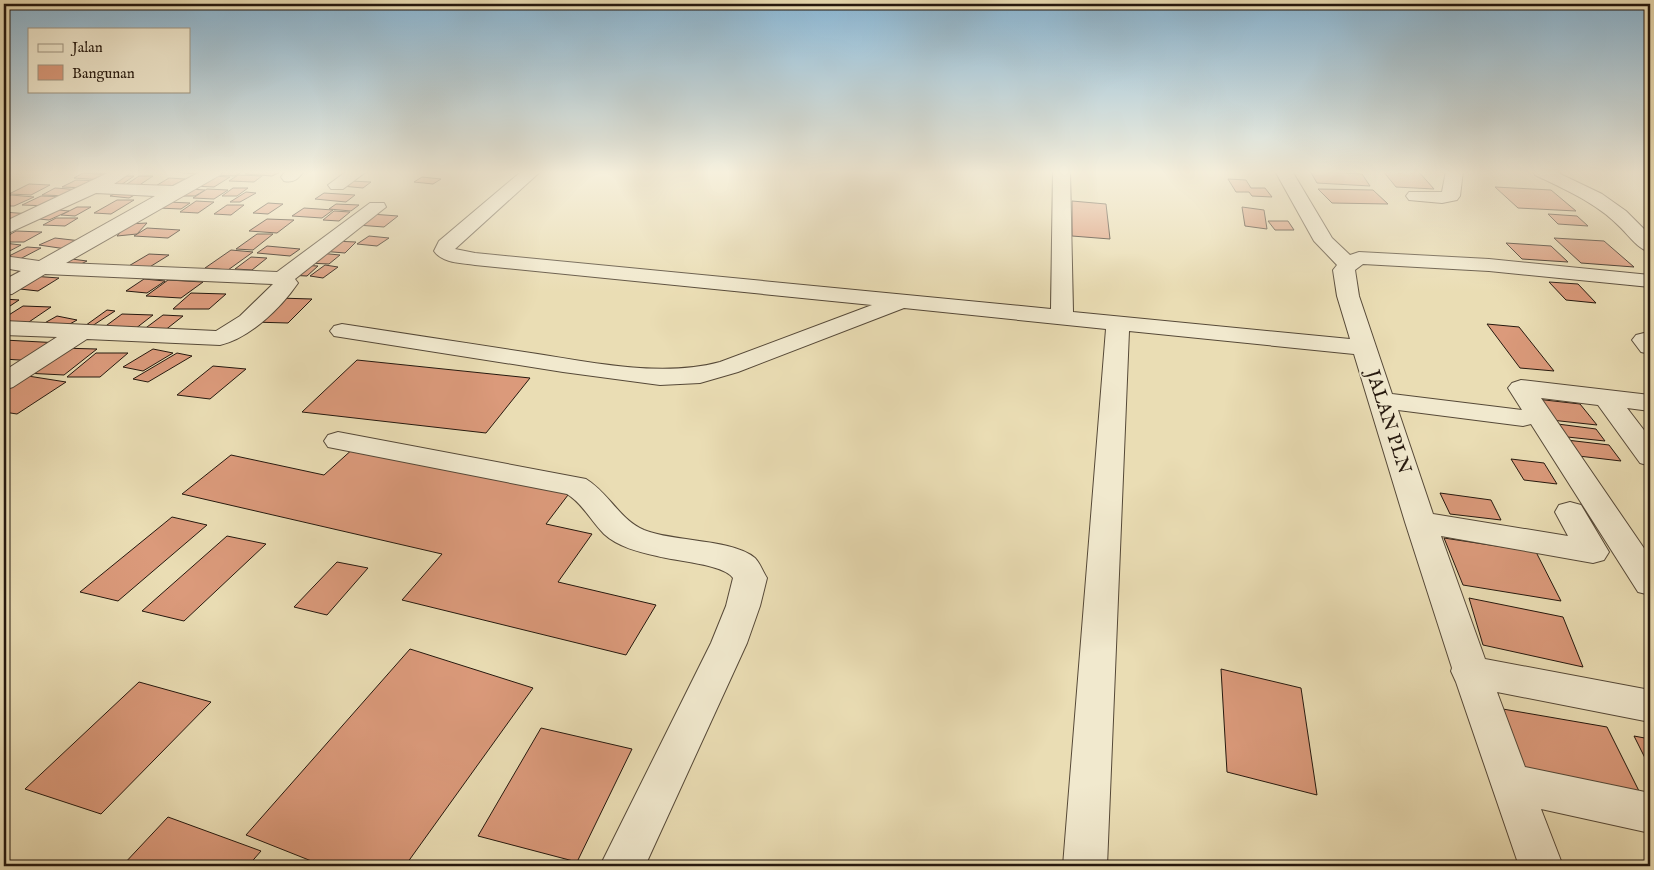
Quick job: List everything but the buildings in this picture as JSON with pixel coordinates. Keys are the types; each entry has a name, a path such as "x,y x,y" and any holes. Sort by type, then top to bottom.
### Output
{"street":[{"path":"4,229 42,212"},
{"path":"4,289 141,212"},
{"path":"4,262 42,268 282,278 371,212"},
{"path":"484,212 446,245 444,251 451,255 475,259 1365,348"},
{"path":"1062,212 1062,317"},
{"path":"1307,212 1324,241 1348,264 1359,258 1440,261 1650,281"},
{"path":"1614,212 1650,246"},
{"name":"JALAN PLN","path":"1348,264 1344,270 1348,296 1420,522 1469,671 1541,866"},
{"path":"4,328 220,338 231,333 258,312 287,283 282,278"},
{"path":"342,331 563,365 660,377 700,375 728,367 904,301"},
{"path":"1085,866 1118,323"},
{"path":"4,382 82,332"},
{"path":"1650,403 1521,388 1650,583"},
{"path":"1606,398 1650,457"},
{"path":"1381,400 1523,418"},
{"path":"338,441 576,486 596,500 602,512 612,524 634,539 730,559 744,567 750,578 749,589 729,643 622,866"},
{"path":"1420,522 1593,552 1570,512"},
{"path":"1469,671 1650,706"},
{"path":"1510,784 1650,813"}]}
